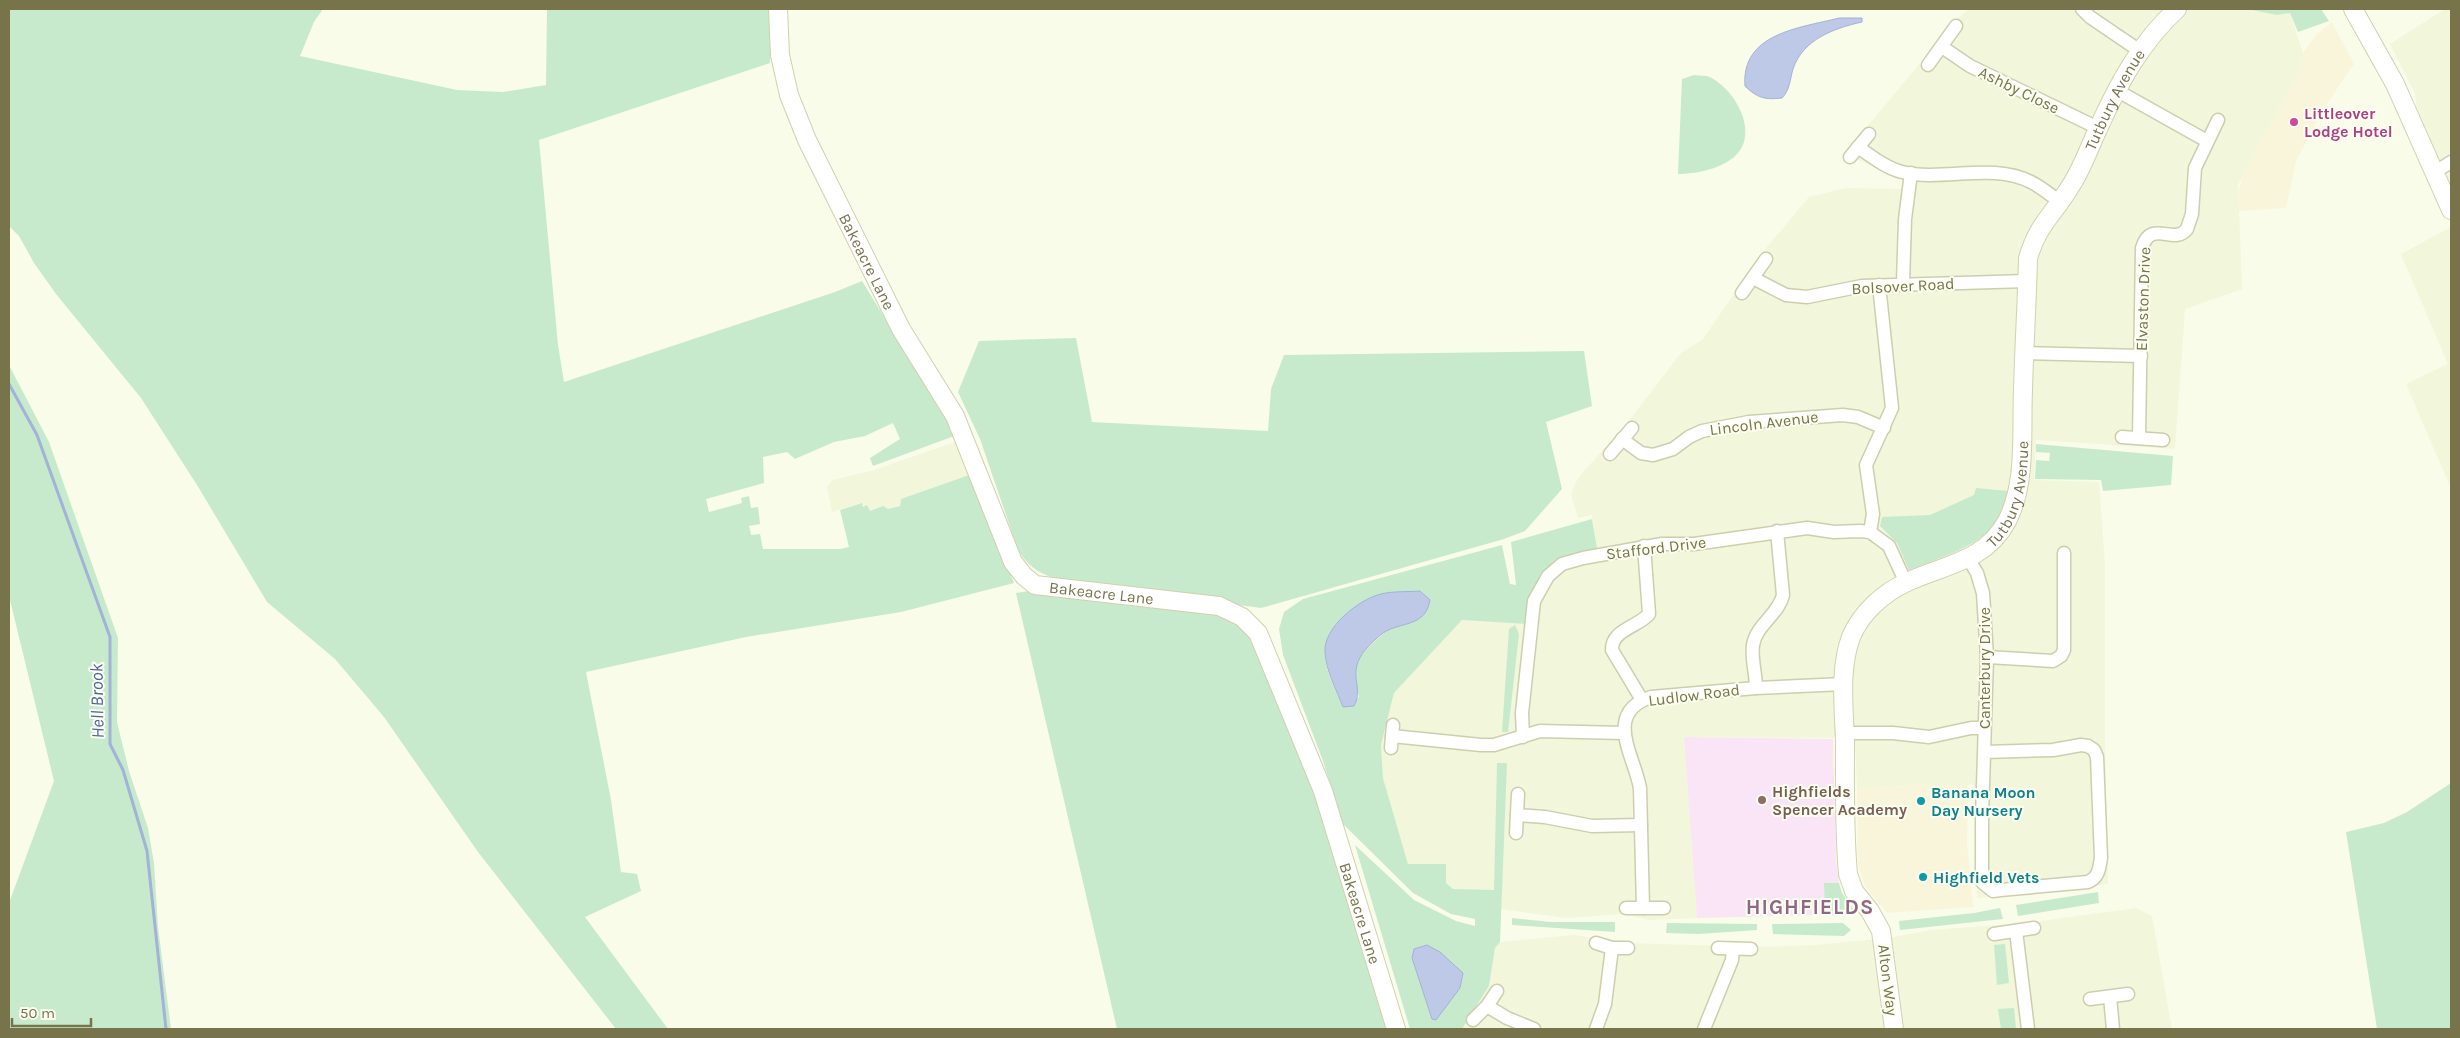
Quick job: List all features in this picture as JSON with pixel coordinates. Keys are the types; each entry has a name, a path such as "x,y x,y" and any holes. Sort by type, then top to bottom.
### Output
{"street":[{"name":"Bakeacre Lane","path":"778,9 780,55 789,95 807,140 900,329 955,416 1013,562 1024,576 1035,585 1219,606 1242,617 1258,633 1323,792 1396,1029"},
{"path":"2082,9 2090,17 2140,51"},
{"name":"Tutbury Avenue","path":"1881,931 1870,911 1854,891 1848,874 1844,684 1848,647 1861,620 1882,597 1906,582 1954,566 1968,558 1986,547 2007,521 2017,496 2020,482 2028,258 2041,226 2060,202 2078,173 2116,90 2140,51 2177,9"},
{"path":"2353,9 2395,84 2451,210"},
{"path":"1928,65 1956,26"},
{"name":"Ashby Close","path":"1942,47 1970,66 2098,128"},
{"path":"2116,90 2207,141"},
{"name":"Elvaston Drive","path":"2139,438 2142,248 2145,238 2151,234 2178,235 2185,233 2192,214 2195,168 2218,120"},
{"path":"1850,157 1869,134"},
{"path":"1858,147 1884,164 1911,174 2004,174 2032,182 2060,202"},
{"path":"2435,172 2451,162"},
{"path":"1902,283 1905,219 1911,174"},
{"path":"1742,293 1766,258"},
{"name":"Bolsover Road","path":"1753,278 1786,295 1807,297 1862,286 1902,283 2028,281"},
{"path":"1879,285 1892,408 1866,465 1873,514 1870,532 1889,546 1906,582"},
{"path":"2024,353 2141,356"},
{"name":"Lincoln Avenue","path":"1622,439 1642,453 1653,455 1673,449 1689,437 1702,431 1749,422 1843,415 1858,417 1884,428"},
{"path":"1610,454 1632,428"},
{"path":"2122,437 2163,440"},
{"name":"Stafford Drive","path":"1523,737 1521,724 1534,601 1548,576 1562,564 1644,546 1694,544 1777,531 1807,528 1870,532"},
{"path":"1756,688 1753,645 1757,636 1782,603 1783,595 1777,531"},
{"path":"1642,700 1612,650 1612,642 1616,636 1649,614 1644,546"},
{"path":"1987,657 2053,661 2061,656 2064,650 2064,553"},
{"name":"Canterbury Drive","path":"1968,558 1978,573 1983,593 1987,657 1984,728 1982,882 1993,891 2088,882 2095,879 2099,874 2101,858 2097,757 2094,750 2088,746 2081,745 2053,750 1984,752"},
{"name":"Ludlow Road","path":"1623,733 1625,721 1631,710 1642,700 1651,696 1844,684"},
{"path":"1845,733 1893,733 1929,737 1971,728 1984,728"},
{"path":"1392,736 1494,745 1540,732 1556,730 1623,733 1637,772 1642,806 1643,908"},
{"path":"1516,833 1518,794"},
{"path":"1518,815 1545,817 1592,826 1641,825"},
{"path":"1626,908 1664,908"},
{"path":"1994,934 2034,928"},
{"name":"Alton Way","path":"1881,931 1894,1029"},
{"path":"2016,931 2028,1029"},
{"path":"1596,943 1612,948 1628,948"},
{"path":"1601,1028 1612,948"},
{"path":"1718,948 1751,949"},
{"path":"1704,1029 1732,960 1733,949"},
{"path":"1473,1020 1487,1006 1497,991"},
{"path":"2090,999 2128,994"},
{"path":"2110,997 2114,1029"},
{"path":"1487,1006 1507,1018 1534,1029"}],"shaded area":[{"path":"9,9 323,9 314,22 300,56 457,90 503,92 546,85 547,9 772,9 770,63 539,140 558,345 564,382 835,292 862,281 957,435 873,466 870,458 900,439 893,423 865,436 834,442 795,459 787,452 763,457 764,483 706,499 709,512 742,503 741,498 749,496 751,508 758,507 760,524 749,526 751,535 760,534 763,549 840,549 849,547 840,510 862,503 863,507 867,505 870,511 883,506 888,509 900,506 901,499 972,474 1014,583 901,612 746,637 586,672 611,800 621,872 637,874 641,891 585,917 668,1029 616,1029 478,852 384,717 335,659 267,602 197,485 141,398 56,294 34,263 19,236 9,226"},
{"path":"1969,9 2247,9 2277,15 2290,13 2303,53 2301,68 2238,185 2242,289 2185,309 2175,449 2036,440 2034,480 2099,482 2105,565 2105,744 2108,884 1977,898 1974,785 1922,785 1857,789 1855,738 1684,737 1697,918 1649,920 1622,914 1566,918 1501,909 1501,895 1494,891 1453,890 1446,883 1446,864 1408,864 1383,778 1381,745 1394,693 1462,620 1528,624 1532,595 1538,577 1555,562 1597,548 1592,515 1578,518 1571,494 1578,478 1628,422 1681,353 1703,339 1762,253 1809,197 1846,188 1903,189 1903,178 1844,154 1958,18"},
{"path":"2247,9 2321,9 2329,21 2298,32 2290,13 2277,15"},
{"path":"2445,9 2451,9 2451,188 2417,109 2415,94 2390,44"},
{"name":"Littleover Lodge Hotel","path":"2332,22 2354,64 2324,108 2296,161 2286,208 2239,211 2238,192 2243,176 2301,68 2303,53 2316,35"},
{"path":"1694,75 1710,77 1732,96 1738,105 1745,123 1744,142 1734,157 1726,163 1707,170 1678,174 1682,79"},
{"path":"2451,227 2451,488 2406,384 2448,364 2401,254"},
{"path":"1076,338 1092,422 1268,431 1271,389 1284,355 1584,351 1592,406 1546,422 1562,489 1525,531 1504,539 1261,608 1074,583 1042,573 1023,558 1018,550 980,439 958,392 979,341"},
{"path":"9,365 49,442 118,638 117,722 129,771 148,828 154,863 158,927 171,1029 9,1029 9,903 54,781 9,596"},
{"path":"958,441 972,474 902,499 900,506 888,509 883,506 870,511 861,503 832,512 827,487 833,480 874,470"},
{"path":"2036,444 2173,456 2171,485 2103,491 2101,480 2035,479 2036,460 2049,461 2050,453 2036,452"},
{"path":"1976,488 2008,491 2004,508 1997,522 1986,534 1972,543 1909,570 1897,543 1880,526 1882,517 1930,515 1974,495"},
{"path":"1592,519 1597,548 1564,559 1545,570 1534,589 1528,624 1462,620 1394,693 1381,745 1383,778 1408,864 1446,864 1446,883 1453,889 1494,890 1497,763 1507,763 1500,942 1495,948 1489,986 1462,1029 1410,1029 1355,845 1414,900 1456,921 1475,926 1475,919 1451,914 1413,893 1343,824 1323,761 1283,655 1279,629 1284,612 1303,599 1502,545 1510,584 1516,585 1511,542","holes":["1339,621 1384,633 1368,648 1359,660 1356,668 1356,685 1359,697 1343,707 1326,663 1325,653 1331,632"]},
{"path":"1050,588 1233,612 1271,660 1395,1029 1117,1029 1016,593"},
{"path":"1515,625 1519,634 1508,732 1502,732 1509,629"},
{"name":"Highfields Spencer Academy","path":"1684,737 1833,739 1836,861 1839,883 1824,884 1825,915 1697,918"},
{"path":"2451,783 2451,1029 2377,1029 2346,832 2384,823 2407,812"},
{"path":"1922,785 1968,785 1967,843 1973,907 1887,913 1865,886 1858,865 1857,789"},
{"path":"1824,883 1839,883 1842,893 1857,914 1825,915"},
{"path":"2098,892 2099,903 2018,916 2016,905"},
{"path":"2000,908 2003,919 1900,930 1899,921 1974,913"},
{"path":"2136,908 2152,916 2172,1029 1462,1029 1489,986 1495,948 1500,942 1574,935 1628,943 1755,947 1816,945 1888,938 1931,930 2027,923"},
{"path":"1512,918 1550,922 1615,922 1615,932 1512,925"},
{"path":"1667,923 1757,924 1757,930 1699,934 1666,933"},
{"path":"1843,923 1851,930 1844,936 1773,934 1772,924"},
{"path":"2005,944 2009,983 1997,985 1994,945"},
{"path":"2014,1008 2016,1029 2001,1029 1998,1009"}],"water":[{"path":"1839,18 1862,18 1862,22 1821,36 1804,50 1793,69 1788,88 1782,98 1771,99 1762,97 1753,93 1745,86 1746,68 1753,54 1763,44 1791,30"},
{"path":"1420,591 1430,600 1427,609 1418,620 1390,629 1368,647 1357,666 1357,699 1354,706 1343,707 1327,666 1325,652 1326,643 1336,624 1353,608 1372,597 1390,592"},
{"path":"1427,945 1440,952 1463,973 1460,988 1436,1020 1432,1019 1412,958 1414,949"}],"waterway":[{"name":"Hell Brook","path":"9,384 37,435 110,637 110,744 123,770 147,851 166,1029"}],"place":[{"name":"Littleover Lodge Hotel","path":"2294,122"},
{"name":"Highfields Spencer Academy","path":"1762,800"},
{"name":"Banana Moon Day Nursery","path":"1921,801"},
{"name":"Highfield Vets","path":"1923,877"}],"district":[{"name":"HIGHFIELDS","path":"1810,907"}]}
